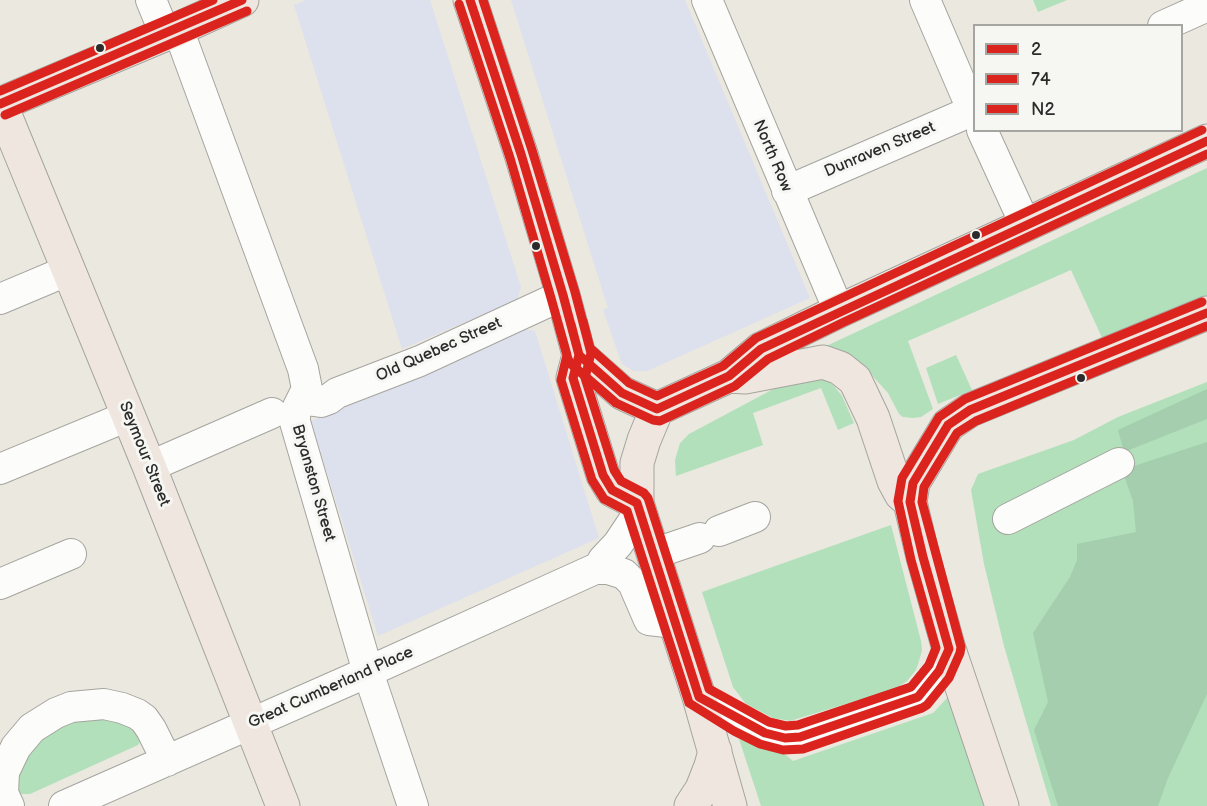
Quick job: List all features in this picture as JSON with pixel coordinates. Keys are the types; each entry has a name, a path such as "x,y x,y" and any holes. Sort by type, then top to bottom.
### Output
{"main road":[{"path":"0,104 242,0"},
{"path":"470,0 563,295 579,355 573,378 603,475 612,490 638,507"},
{"name":"Seymour Street","path":"0,104 129,416 283,806"},
{"path":"730,806 699,697 638,507 637,463 657,409 729,376 761,349 1207,141"},
{"path":"1002,806 949,649 920,548 910,502 913,483 948,425 970,410 1207,313"},
{"path":"579,355 622,393 657,409"},
{"path":"729,376 761,374 823,362 840,368 855,380 873,418 894,481 901,494 910,502"},
{"path":"691,806 702,789 715,751"}],"street":[{"name":"Bryanston Street","path":"151,0 172,32 303,369 307,389 295,413 295,422 369,672 413,806"},
{"name":"North Row","path":"707,0 839,311"},
{"path":"925,0 973,109"},
{"path":"1167,24 1202,7"},
{"name":"Dunraven Street","path":"787,191 973,117"},
{"path":"983,132 1025,224"},
{"path":"0,298 69,270"},
{"name":"Old Quebec Street","path":"314,401 321,402 329,399 337,393 420,361 563,295"},
{"path":"160,462 272,413"},
{"path":"0,469 129,416"},
{"path":"1008,519 1119,463"},
{"path":"638,507 618,544 598,569 615,571 630,579 649,620 675,623"},
{"path":"653,554 755,517"},
{"path":"0,584 71,554"},
{"name":"Great Cumberland Place","path":"64,806 598,569"},
{"path":"699,697 765,733 785,738 800,737 918,697 939,671 949,649"},
{"path":"9,806 3,793 4,772 16,747 22,738 39,724 56,712 70,706 104,704 137,714 151,729 167,761"}],"shaded area":[{"path":"306,0 430,0 521,287 517,300 402,349 294,5"},
{"path":"511,0 685,0 810,298 647,371 634,371 622,364 603,310 608,308"},
{"path":"521,328 535,331 599,538 378,636 311,421"}],"green space":[{"path":"1033,0 1067,0 1038,12"},
{"path":"1207,168 1207,299 1104,342 1071,270 908,341 933,409 921,417 903,417 899,414 888,393 868,371 805,356"},
{"path":"956,355 972,390 938,404 926,368"},
{"path":"808,377 825,379 834,386 842,396 854,423 838,430 821,388 753,413 763,445 676,476 675,460 680,443 689,434 781,385"},
{"path":"1207,382 1207,806 1051,806 1004,646 984,564 971,490 978,474 1074,440 1118,417"},
{"path":"1207,389 1207,419 1124,452 1118,430"},
{"path":"1207,442 1207,694 1168,778 1158,806 1058,806 1034,730 1048,702 1033,633 1070,577 1077,560 1077,544 1136,532 1133,501 1122,470"},
{"path":"891,525 921,641 922,650 916,670 907,681 895,689 790,721 773,718 746,704 733,687 702,592"},
{"path":"948,697 984,806 761,806 739,739 786,755 793,761 933,713"},
{"path":"88,717 120,720 144,736 138,745 30,794 18,794 16,773 24,756 51,731"}],"transit line":[{"name":"N2","path":"0,91 213,0"},
{"name":"2","path":"0,104 242,0"},
{"name":"2","path":"470,0 521,154 563,295 579,355 573,378 603,475 612,490 637,503 699,697 765,733 785,738 800,737 918,697 939,671 949,649 910,502 913,483 948,425 970,410 1207,313"},
{"name":"N2","path":"483,0 575,292 591,353 585,378 614,470 621,481 644,493 648,498 709,689 769,722 786,726 798,725 911,687 929,665 936,648 911,560 898,501 902,478 939,417 965,399 1202,302"},
{"name":"74","path":"459,4 510,158 567,355 561,380 592,480 604,499 627,511 689,703 760,744 783,750 803,749 922,708 949,678 961,647 922,502 924,487 957,433 976,421 1207,326"},
{"name":"74","path":"5,115 247,11"},
{"name":"N2","path":"583,321 590,348 629,383 657,396 723,366 756,338 1202,130"},
{"name":"2","path":"571,324 579,355 622,393 657,409 729,376 761,349 1207,141"},
{"name":"74","path":"559,327 571,364 616,403 660,421 735,386 768,359 1207,154"}]}
